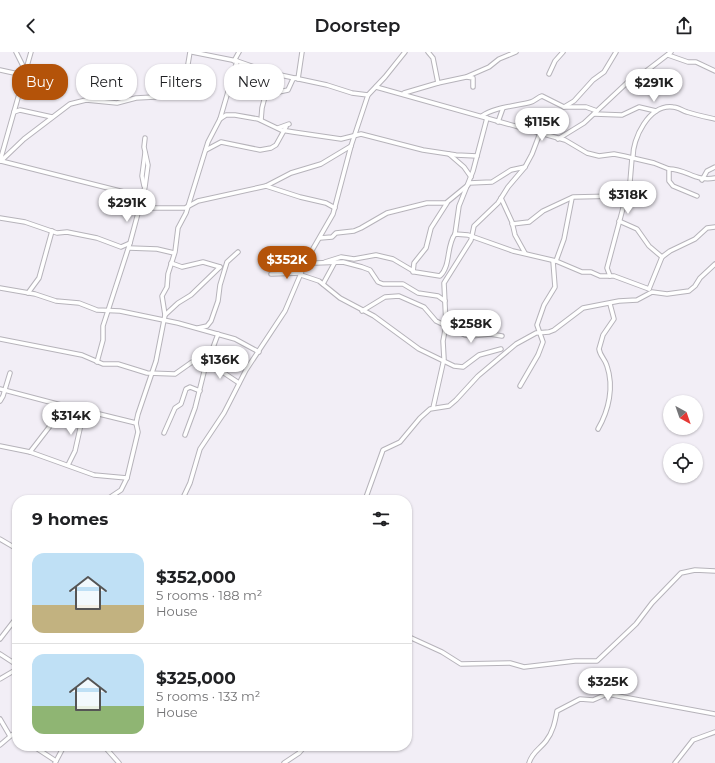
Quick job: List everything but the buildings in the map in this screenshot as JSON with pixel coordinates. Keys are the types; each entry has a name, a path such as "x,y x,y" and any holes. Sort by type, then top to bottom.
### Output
{"street":[{"path":"16,52 22,64"},
{"path":"27,64 31,52"},
{"path":"0,161 24,139 70,104 82,100 117,103 136,98 159,96 187,70 191,52 245,64"},
{"path":"114,495 121,490 127,478 138,432 136,423 151,374 164,320 165,315 162,296 167,287 168,274 174,253 178,228 206,150 220,119 239,52"},
{"path":"284,91 288,90 294,79 297,78 302,52"},
{"path":"184,495 190,483 200,450 239,383 284,311 307,260 335,208 351,146 368,95 405,52"},
{"path":"428,52 433,58 438,83"},
{"path":"403,94 438,83 466,77 489,67 499,59 516,52"},
{"path":"549,74 555,61 563,52"},
{"path":"564,107 574,101 590,83 602,73 616,52"},
{"path":"558,139 584,123 622,85 671,52"},
{"path":"668,55 688,62 696,62 715,71"},
{"path":"0,70 12,73"},
{"path":"284,76 327,85 358,95 368,95"},
{"path":"466,77 473,78 474,87"},
{"path":"376,87 569,142 580,151 587,153 599,156 614,154 654,163 669,169 678,170 702,180 715,178"},
{"path":"482,116 516,104 531,102 542,96 564,107 589,108 595,113 622,115 639,107 656,111 672,106 687,112 715,119"},
{"path":"0,161 17,100"},
{"path":"261,120 265,100"},
{"path":"498,122 504,108"},
{"path":"14,112 20,110 52,117"},
{"path":"610,276 607,268 632,172 632,158 636,141 641,128 656,111"},
{"path":"220,119 226,115 232,115 261,120 278,128 286,127"},
{"path":"325,262 341,256 354,259 376,255 393,259 413,272 430,276 440,276 445,266 450,243 455,234 459,206 471,177 487,118"},
{"path":"278,128 284,124 288,132 341,139 354,137 361,134 423,150 448,154 477,156"},
{"path":"206,150 221,142 260,150 272,148 276,145 286,127"},
{"path":"433,408 444,359 443,341 446,325 444,313 446,301 444,283 458,264 474,226 501,198 525,167 540,133"},
{"path":"97,362 104,340 103,329 108,310 129,248 145,187 142,176 145,138"},
{"path":"139,210 149,208 175,209 198,201 266,186 290,173 321,164 351,146"},
{"path":"448,154 466,169 471,177"},
{"path":"0,161 132,194 143,193"},
{"path":"413,272 414,264 426,248 431,228 441,210 449,201 468,184 492,182 511,170 525,167"},
{"path":"702,180 707,171 715,167"},
{"path":"669,169 670,184 697,196"},
{"path":"266,186 300,197 326,203 335,208"},
{"path":"512,224 529,222 543,211 572,198 587,196 619,196 627,190"},
{"path":"501,198 515,235 525,253"},
{"path":"520,386 542,348 543,342 537,325 555,287 555,261 564,239 572,198"},
{"path":"320,238 332,238 336,233 356,230 387,213 427,203 442,204 449,201"},
{"path":"0,218 25,222 52,231 97,238 121,247 130,243"},
{"path":"619,221 637,229 649,246 662,258"},
{"path":"647,294 662,258 670,251 695,239 709,227 715,227"},
{"path":"28,293 39,278 52,231"},
{"path":"455,234 471,236 513,251 555,261 582,272 610,276 649,289"},
{"path":"129,248 157,249 174,253"},
{"path":"197,328 207,326 211,321 218,301 228,259 236,256 238,252"},
{"path":"307,260 316,263 349,263 368,269 383,284 403,284 418,293 438,296 446,301"},
{"path":"171,263 182,267 203,262 225,267"},
{"path":"323,284 335,262"},
{"path":"367,495 383,450 400,442 420,418 433,408 452,403 478,376 516,344 536,332 554,330 579,310 619,301 637,300 652,292 667,294 689,291 715,264"},
{"path":"165,315 178,303 191,295 220,267"},
{"path":"271,274 301,274 308,276 323,284 340,298 374,316 419,349 444,359 454,366 463,367 479,355 501,349"},
{"path":"0,288 28,293 56,301 80,303 97,310 108,310 164,320 197,328 242,342 259,352"},
{"path":"362,311 385,297 399,296 426,308 434,319 468,336 490,334 502,336"},
{"path":"598,429 608,406 609,397 608,368 599,349 603,335 613,320 610,304"},
{"path":"185,434 218,334"},
{"path":"0,339 82,355 97,362 118,364 151,374 175,374 192,362 224,373 239,383"},
{"path":"0,401 10,373"},
{"path":"164,433 175,408 181,404 186,389 190,387 200,391"},
{"path":"0,389 136,423"},
{"path":"30,452 57,417 61,414 71,415 84,411"},
{"path":"68,465 75,451 84,411"},
{"path":"0,446 30,452 94,475 127,478"},
{"path":"1,540 12,546"},
{"path":"412,638 442,652 461,664 510,663 524,667 575,661 597,661 633,627 652,603 681,573 695,570 715,571"},
{"path":"0,639 12,623"},
{"path":"0,654 12,662"},
{"path":"0,679 12,672"},
{"path":"529,763 535,752 550,734 555,724 557,711 580,699 593,700 607,694 715,714"},
{"path":"0,719 10,736 0,745"},
{"path":"675,763 694,740 715,732"},
{"path":"40,751 55,762 61,751"},
{"path":"108,751 119,763"},
{"path":"284,763 301,751"}]}
